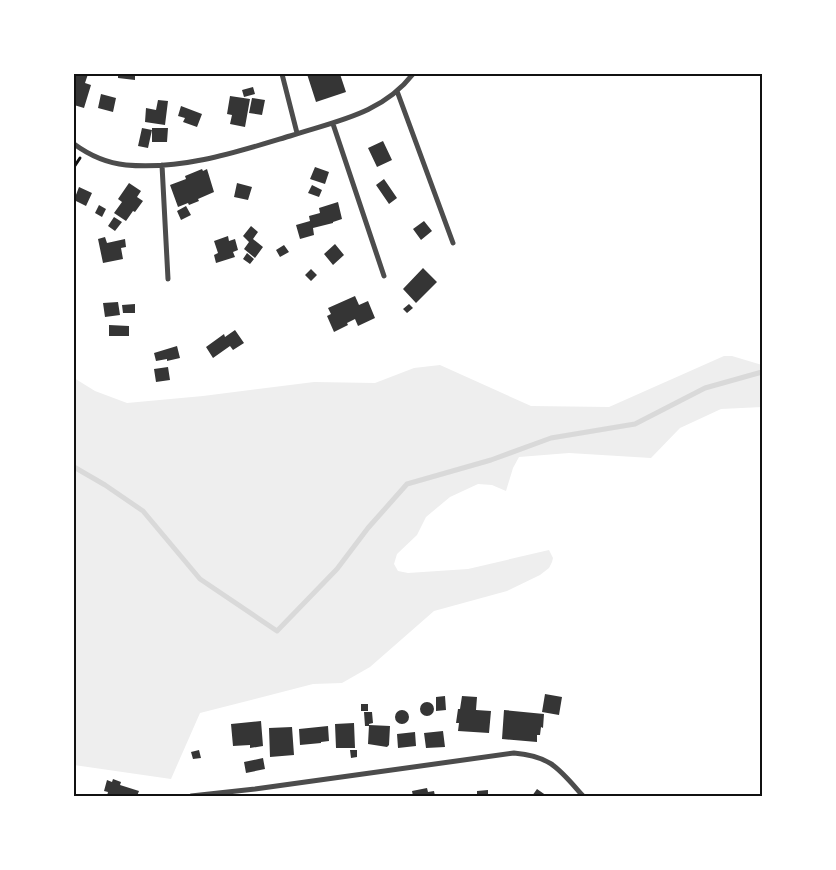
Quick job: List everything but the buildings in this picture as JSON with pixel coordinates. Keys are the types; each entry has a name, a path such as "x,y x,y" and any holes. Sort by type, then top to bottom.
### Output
{"street":[{"path":"282,74 296,134"},
{"path":"74,144 104,160 126,165 174,166 230,154 333,124 368,110 397,91 413,74"},
{"path":"397,91 453,243"},
{"path":"333,124 384,276"},
{"path":"162,165 168,279"},
{"path":"191,796 255,789 514,753 532,754 548,761 583,796"}],"shaded area":[{"path":"724,356 732,356 762,365 762,407 721,409 680,428 651,458 569,453 519,457 513,468 506,491 492,485 478,484 450,497 426,517 417,535 397,554 394,564 398,571 408,573 468,569 549,550 553,558 552,562 549,568 540,575 507,591 434,611 370,667 342,683 313,684 200,713 171,779 74,765 74,378 95,391 127,403 203,396 314,382 375,383 414,368 440,365 531,406 609,407"}],"waterway":[{"path":"74,467 143,511 200,579 277,631 337,569 368,528 407,484 491,460 551,438 635,424 705,388 762,372"}]}
